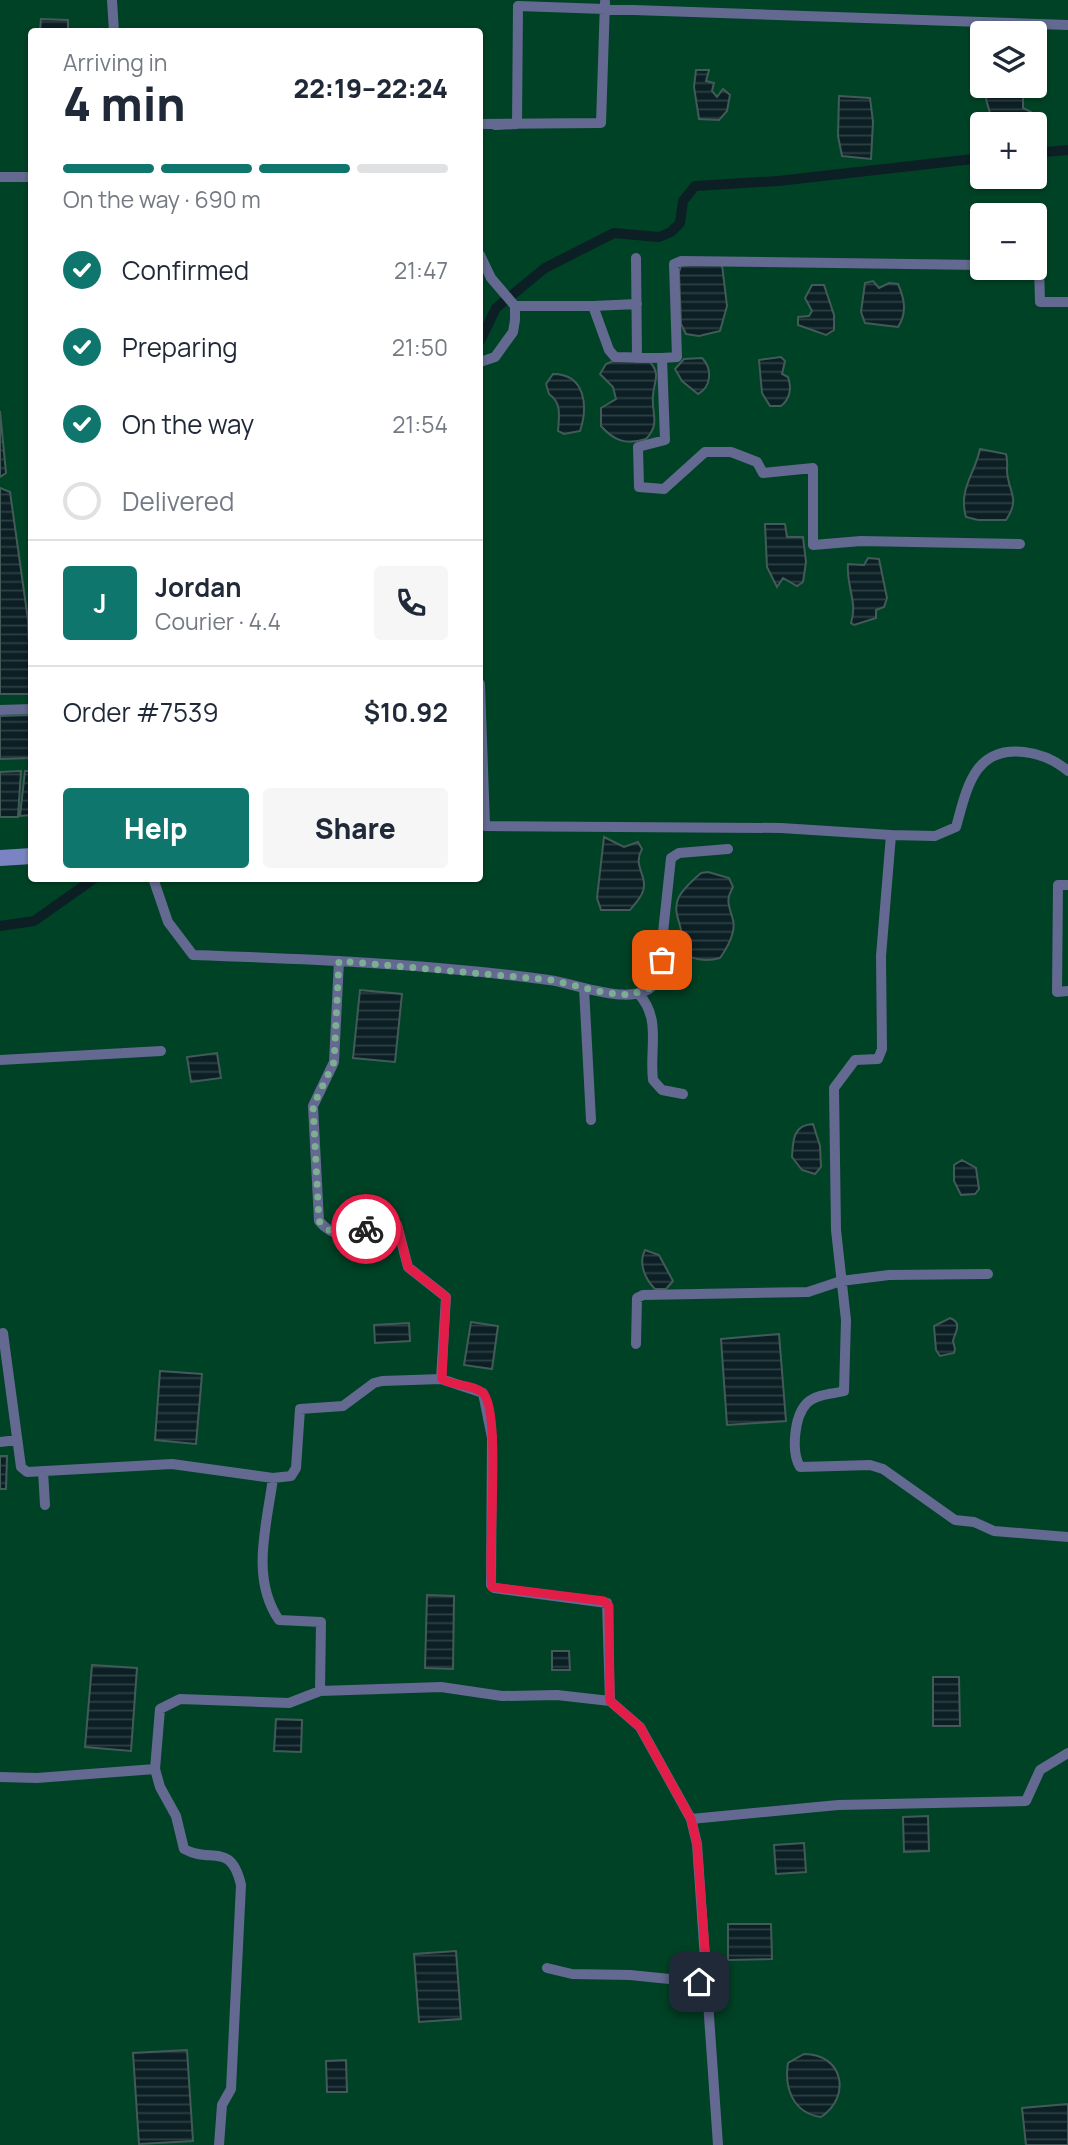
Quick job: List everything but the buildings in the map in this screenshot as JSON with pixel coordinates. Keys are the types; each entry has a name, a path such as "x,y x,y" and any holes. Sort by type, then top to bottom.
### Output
{"street":[{"path":"112,0 114,28"},
{"path":"517,124 518,6 605,4 1068,24"},
{"path":"483,124 601,123 605,4"},
{"path":"495,125 517,124"},
{"path":"0,177 28,177"},
{"path":"636,258 637,358"},
{"path":"483,261 491,278 515,306 513,332 495,357 483,361"},
{"path":"593,306 611,354 662,358 677,356 674,264 681,261 970,265"},
{"path":"1039,280 1040,302 1068,302"},
{"path":"515,306 637,304"},
{"path":"662,358 665,440 638,447 639,487 664,489 705,452 731,452 757,462 763,473 813,468 813,545 861,541 1020,544"},
{"path":"0,710 28,709"},
{"path":"483,769 485,826 781,828 935,836 956,827 965,793 980,764 993,755 1009,750 1037,753 1068,771"},
{"path":"891,835 881,956 882,1049 878,1059 855,1060 834,1088 836,1230 846,1320 844,1391 817,1397 806,1404 796,1439 796,1460 800,1467 870,1465 883,1469 955,1520 974,1522 994,1531 1068,1537"},
{"path":"154,882 168,922 193,955 339,961 551,980 606,993 638,993 653,987 658,979 671,858 679,853 728,849"},
{"path":"0,858 28,856"},
{"path":"1068,884 1058,885 1057,992 1068,990"},
{"path":"339,961 334,1062 313,1106 319,1221 328,1232 341,1235 397,1224 408,1267 446,1297 442,1379"},
{"path":"584,988 591,1119"},
{"path":"638,993 650,1006 653,1021 653,1080 662,1090 683,1094"},
{"path":"0,1060 161,1051"},
{"path":"636,1344 637,1298 643,1295 798,1293 841,1282 889,1275 988,1274"},
{"path":"3,1333 22,1471 172,1464 273,1478 295,1473 300,1409 343,1406 378,1381 442,1379 479,1390 485,1396 492,1438 492,1587 607,1603 610,1701"},
{"path":"0,1443 17,1440"},
{"path":"43,1471 45,1505"},
{"path":"273,1478 261,1557 263,1576 279,1620 321,1622 320,1691"},
{"path":"219,2145 222,2105 231,2089 241,1885 228,1858 220,1854 193,1854 184,1849 176,1816 160,1787 155,1769 160,1709 180,1699 289,1703 320,1691 441,1687 502,1696 557,1695 610,1701 640,1727 691,1819 697,1844 718,2145"},
{"path":"691,1819 838,1805 1026,1801 1040,1770 1068,1753"},
{"path":"0,1777 37,1778 155,1769"},
{"path":"547,1968 572,1974 630,1975 699,1982 707,1975"}],"water":[{"path":"41,19 68,20 68,28 40,28"},
{"path":"696,70 709,70 706,81 714,83 712,91 717,97 723,89 730,95 727,111 719,120 699,119 694,87"},
{"path":"839,96 870,98 873,122 871,159 842,156 838,136"},
{"path":"1023,98 1023,108 1031,112 990,112 986,99"},
{"path":"722,265 727,306 720,331 699,336 686,334 681,324 679,272 681,266"},
{"path":"873,281 879,288 889,283 898,284 904,306 898,327 865,323 861,312 865,283"},
{"path":"812,285 824,285 834,315 834,330 826,335 798,325 798,317 809,316 812,311 805,298"},
{"path":"781,357 785,361 782,374 788,377 789,393 781,406 770,406 762,393 759,360"},
{"path":"702,358 708,367 709,377 706,387 698,394 682,381 675,369 684,359"},
{"path":"613,361 650,362 655,371 654,423 646,439 632,442 621,440 601,426 601,408 616,399 613,387 600,374 606,364"},
{"path":"553,374 564,375 572,380 582,394 584,412 580,431 564,434 558,431 558,406 549,394 546,384"},
{"path":"0,411 6,473 0,477"},
{"path":"980,449 1006,454 1013,506 1006,520 966,517 964,498"},
{"path":"0,488 10,492 28,620 28,694 0,694"},
{"path":"765,524 785,524 787,537 803,537 806,562 803,582 797,586 783,578 777,587 767,567"},
{"path":"868,558 879,559 887,598 884,607 876,610 876,618 854,625 851,623 853,601 848,564 864,565"},
{"path":"28,715 28,758 0,759 0,716"},
{"path":"21,771 18,817 0,817 0,772"},
{"path":"25,771 28,771 28,815 20,816"},
{"path":"604,837 624,847 638,842 642,849 639,866 644,880 643,891 630,910 601,910 597,898"},
{"path":"708,872 729,878 733,887 728,900 734,925 730,940 720,958 704,960 688,956 679,950 682,935 676,905 688,885 701,873"},
{"path":"360,990 402,994 395,1062 353,1058"},
{"path":"217,1053 221,1078 191,1082 187,1057"},
{"path":"813,1124 820,1146 821,1167 815,1174 802,1170 792,1157 795,1134 801,1127"},
{"path":"962,1160 976,1168 979,1189 975,1194 961,1195 954,1181 954,1165"},
{"path":"645,1250 659,1255 673,1281 666,1289 655,1289 648,1281 642,1265"},
{"path":"950,1318 957,1325 953,1341 954,1353 940,1356 936,1350 934,1326"},
{"path":"471,1322 498,1326 492,1369 464,1365"},
{"path":"409,1323 410,1341 375,1343 374,1325"},
{"path":"779,1334 786,1421 727,1425 721,1339"},
{"path":"160,1371 202,1374 196,1444 155,1440"},
{"path":"0,1456 7,1456 6,1489 0,1489"},
{"path":"427,1595 454,1596 453,1669 425,1668"},
{"path":"552,1651 569,1651 570,1670 552,1670"},
{"path":"92,1665 137,1668 131,1751 85,1747"},
{"path":"933,1677 959,1677 960,1726 933,1726"},
{"path":"276,1719 302,1720 301,1752 274,1751"},
{"path":"928,1816 929,1851 904,1852 903,1817"},
{"path":"804,1843 806,1872 776,1874 774,1845"},
{"path":"728,1924 771,1924 772,1959 728,1960"},
{"path":"456,1951 461,2019 419,2022 414,1954"},
{"path":"187,2050 193,2141 139,2144 133,2053"},
{"path":"804,2054 827,2061 835,2068 839,2078 837,2098 821,2117 811,2115 797,2105 789,2090 788,2063"},
{"path":"346,2060 347,2092 327,2092 326,2061"},
{"path":"1068,2104 1068,2145 1026,2145 1022,2108"}],"waterway":[{"path":"1047,152 1068,150"},
{"path":"483,335 496,308 545,268 614,233 659,237 671,232 680,223 683,201 695,186 778,181 970,159"},
{"path":"0,926 34,921 89,882"}],"way so far":[{"path":"366,1229 341,1235 328,1232 319,1221 313,1106 334,1062 339,961 551,980 606,993 630,995 646,992 653,987 658,979 662,960"}],"route":[{"path":"366,1229 397,1224 408,1267 446,1297 440,1376 445,1382 479,1390 485,1396 492,1438 492,1587 604,1601 609,1606 610,1701 640,1727 691,1819 697,1844 707,1975 699,1982"}]}
